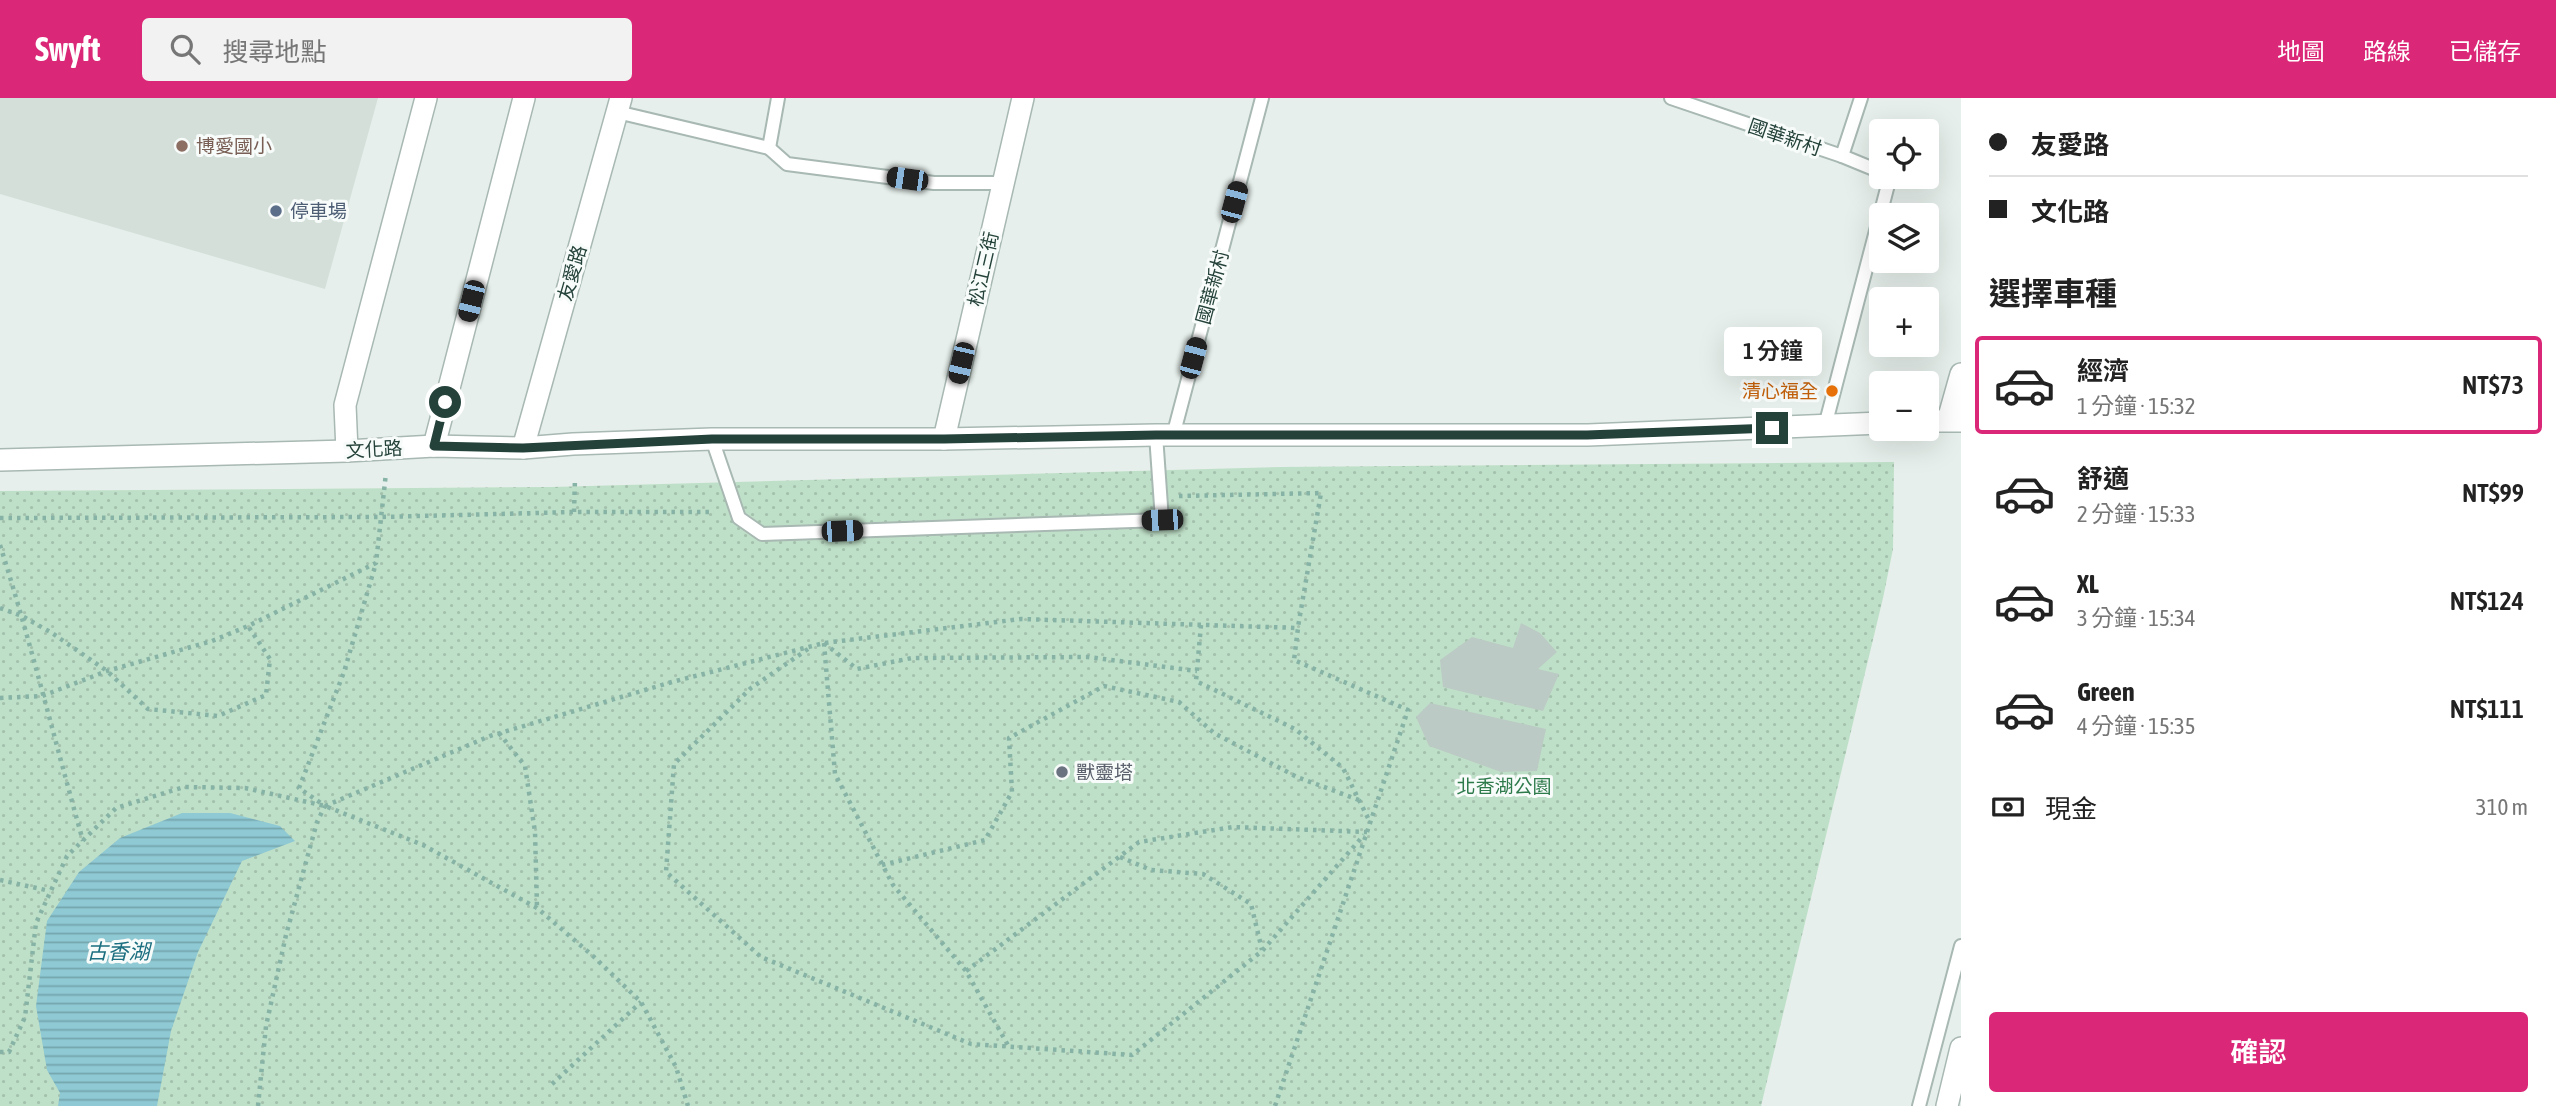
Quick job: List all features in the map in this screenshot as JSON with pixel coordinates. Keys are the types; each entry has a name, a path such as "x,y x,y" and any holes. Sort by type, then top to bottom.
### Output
{"street":[{"path":"346,451 345,405 426,98"},
{"path":"434,446 524,98"},
{"name":"松江三街","path":"944,439 1023,98"},
{"name":"友愛路","path":"523,448 619,105"},
{"path":"1955,420 1961,374"},
{"name":"文化路","path":"0,460 346,451 434,446 523,448 712,439 1587,435 1869,424"},
{"path":"1947,1106 1961,1048"}],"lane":[{"path":"769,148 778,98"},
{"name":"國華新村","path":"1160,497 1164,436 1262,98"},
{"name":"國華新村","path":"1671,98 1707,104 1842,156 1861,98"},
{"path":"619,105 769,148 787,164 934,183 1002,183"},
{"path":"1842,156 1869,167"},
{"path":"1825,426 1887,189"},
{"path":"712,439 739,518 762,534 1162,520 1160,497"},
{"path":"1919,1106 1961,946"}],"path":[{"path":"326,806 299,788 344,671 376,563 389,448"},
{"path":"575,478 575,512"},
{"path":"1160,497 1321,493 1294,660 1408,709 1275,1106"},
{"path":"0,518 381,517 713,512 739,518"},
{"path":"0,545 83,841"},
{"path":"0,698 42,696 107,671 212,641 376,563"},
{"path":"0,608 22,616 52,633 107,671 148,709 218,716 266,695 270,659 248,626"},
{"path":"258,1106 266,1026 286,935 317,822 326,806 499,733 672,682 824,643 1021,619 1298,628"},
{"path":"1201,625 1196,681 1295,729 1305,737 1343,768 1370,822"},
{"path":"824,643 857,670 912,658 1088,657 1197,670"},
{"path":"824,643 835,774 893,885 966,971 1009,1046"},
{"path":"812,646 751,688 674,764 666,872 761,957 971,1044 1132,1055 1262,951 1367,832"},
{"path":"882,865 985,839 1012,792 1009,738 1104,686 1179,702 1214,733 1297,777 1359,800"},
{"path":"499,733 524,766 535,832 537,908"},
{"path":"0,1052 9,1052 25,1017 36,923 67,856 116,808 184,787 245,788 326,806 423,845 537,908 641,1002 676,1067 688,1106"},
{"path":"966,971 1139,842 1233,827 1367,832"},
{"path":"1120,857 1151,870 1203,874 1251,904 1262,951"},
{"path":"0,880 51,891"},
{"path":"552,1084 641,1002"}],"shaded area":[{"name":"博愛國小","path":"0,98 378,98 325,289 0,194"}],"green space":[{"name":"北香湖公園","path":"1894,462 1893,549 1883,598 1761,1106 0,1106 0,491 552,487 1281,467"}],"water":[{"name":"古香湖","path":"182,813 230,813 280,826 295,841 242,861 198,952 171,1031 157,1106 58,1106 60,1093 47,1070 36,1006 47,921 79,872 120,838"}],"building":[{"path":"1521,623 1540,633 1557,652 1538,669 1559,674 1543,711 1443,687 1440,660 1472,637 1513,648"},
{"path":"1430,703 1546,729 1537,771 1501,772 1429,746 1416,717"}],"place":[{"name":"博愛國小","path":"182,146"},
{"name":"停車場","path":"276,211"},
{"name":"清心福全","path":"1832,391"},
{"name":"獸靈塔","path":"1062,772"}],"route":[{"path":"445,402 434,446 523,448 712,439 1587,435 1772,428"}]}
